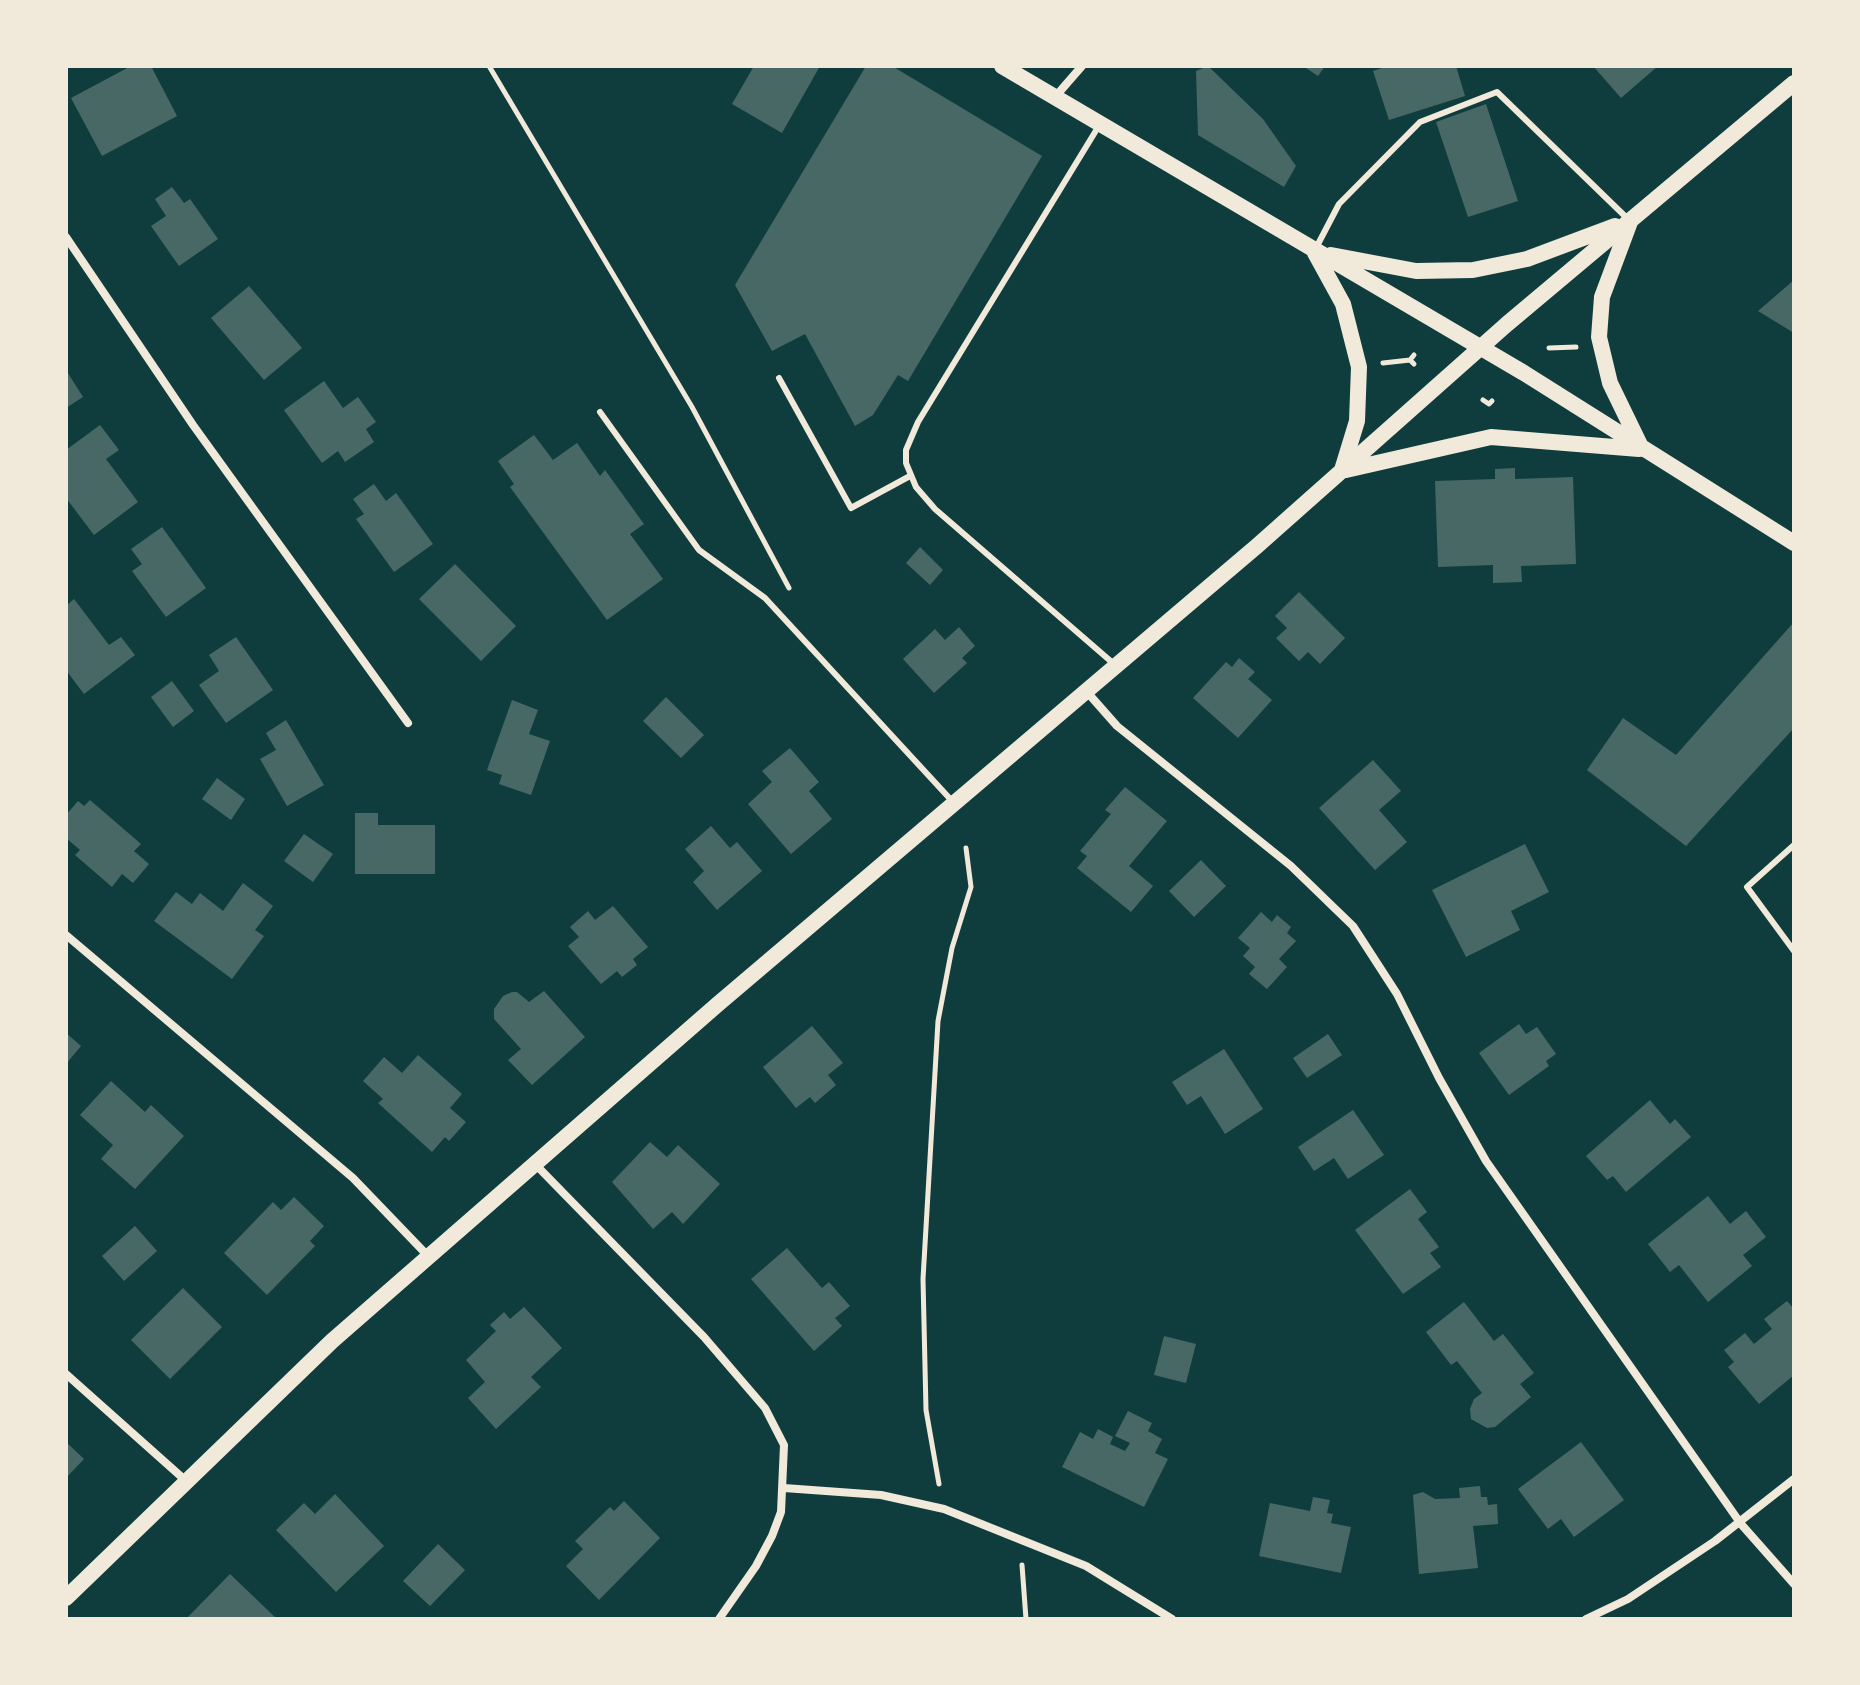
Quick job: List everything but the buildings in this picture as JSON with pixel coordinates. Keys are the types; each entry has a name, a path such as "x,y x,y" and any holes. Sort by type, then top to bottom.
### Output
{"main road":[{"path":"1002,66 1479,347 1794,543"},
{"path":"66,1598 265,1402 535,1164 1087,692 1479,347 1794,83"},
{"path":"1314,252 1416,271 1473,270 1527,259 1630,221"},
{"path":"1630,221 1602,297 1599,337 1610,383 1642,449"},
{"path":"1314,252 1343,304 1359,367 1357,421 1341,471"},
{"path":"1341,471 1491,437 1642,449"}],"street":[{"path":"1055,97 1082,66"},
{"path":"66,237 193,425 408,723"},
{"path":"1087,692 1117,726 1291,866 1353,926 1397,994 1486,1161 1741,1524 1794,1584"},
{"path":"66,935 353,1178 429,1257"},
{"path":"535,1164 704,1337 765,1408 784,1445 781,1512 772,1536 744,1586 719,1619"},
{"path":"66,1374 185,1480"},
{"path":"1586,1619 1628,1599 1741,1524 1794,1479"},
{"path":"784,1488 881,1495 944,1509 1020,1536 1086,1566 1172,1619"}],"lane":[{"path":"1314,252 1339,204 1420,122 1497,92 1630,221"},
{"path":"1101,124 914,429 906,450 910,476 935,509 1117,666"},
{"path":"779,378 851,508 910,476"},
{"path":"600,412 699,550 765,598 954,804"},
{"path":"1794,845 1747,887 1794,951"}],"path":[{"path":"489,66 692,407 793,595"},
{"path":"1547,349 1579,346"},
{"path":"1382,363 1413,360"},
{"path":"1483,400 1489,404 1492,401"},
{"path":"944,1509 926,1410 923,1279 938,1021 952,948 971,887 966,848"},
{"path":"1020,1536 1026,1619"}]}
